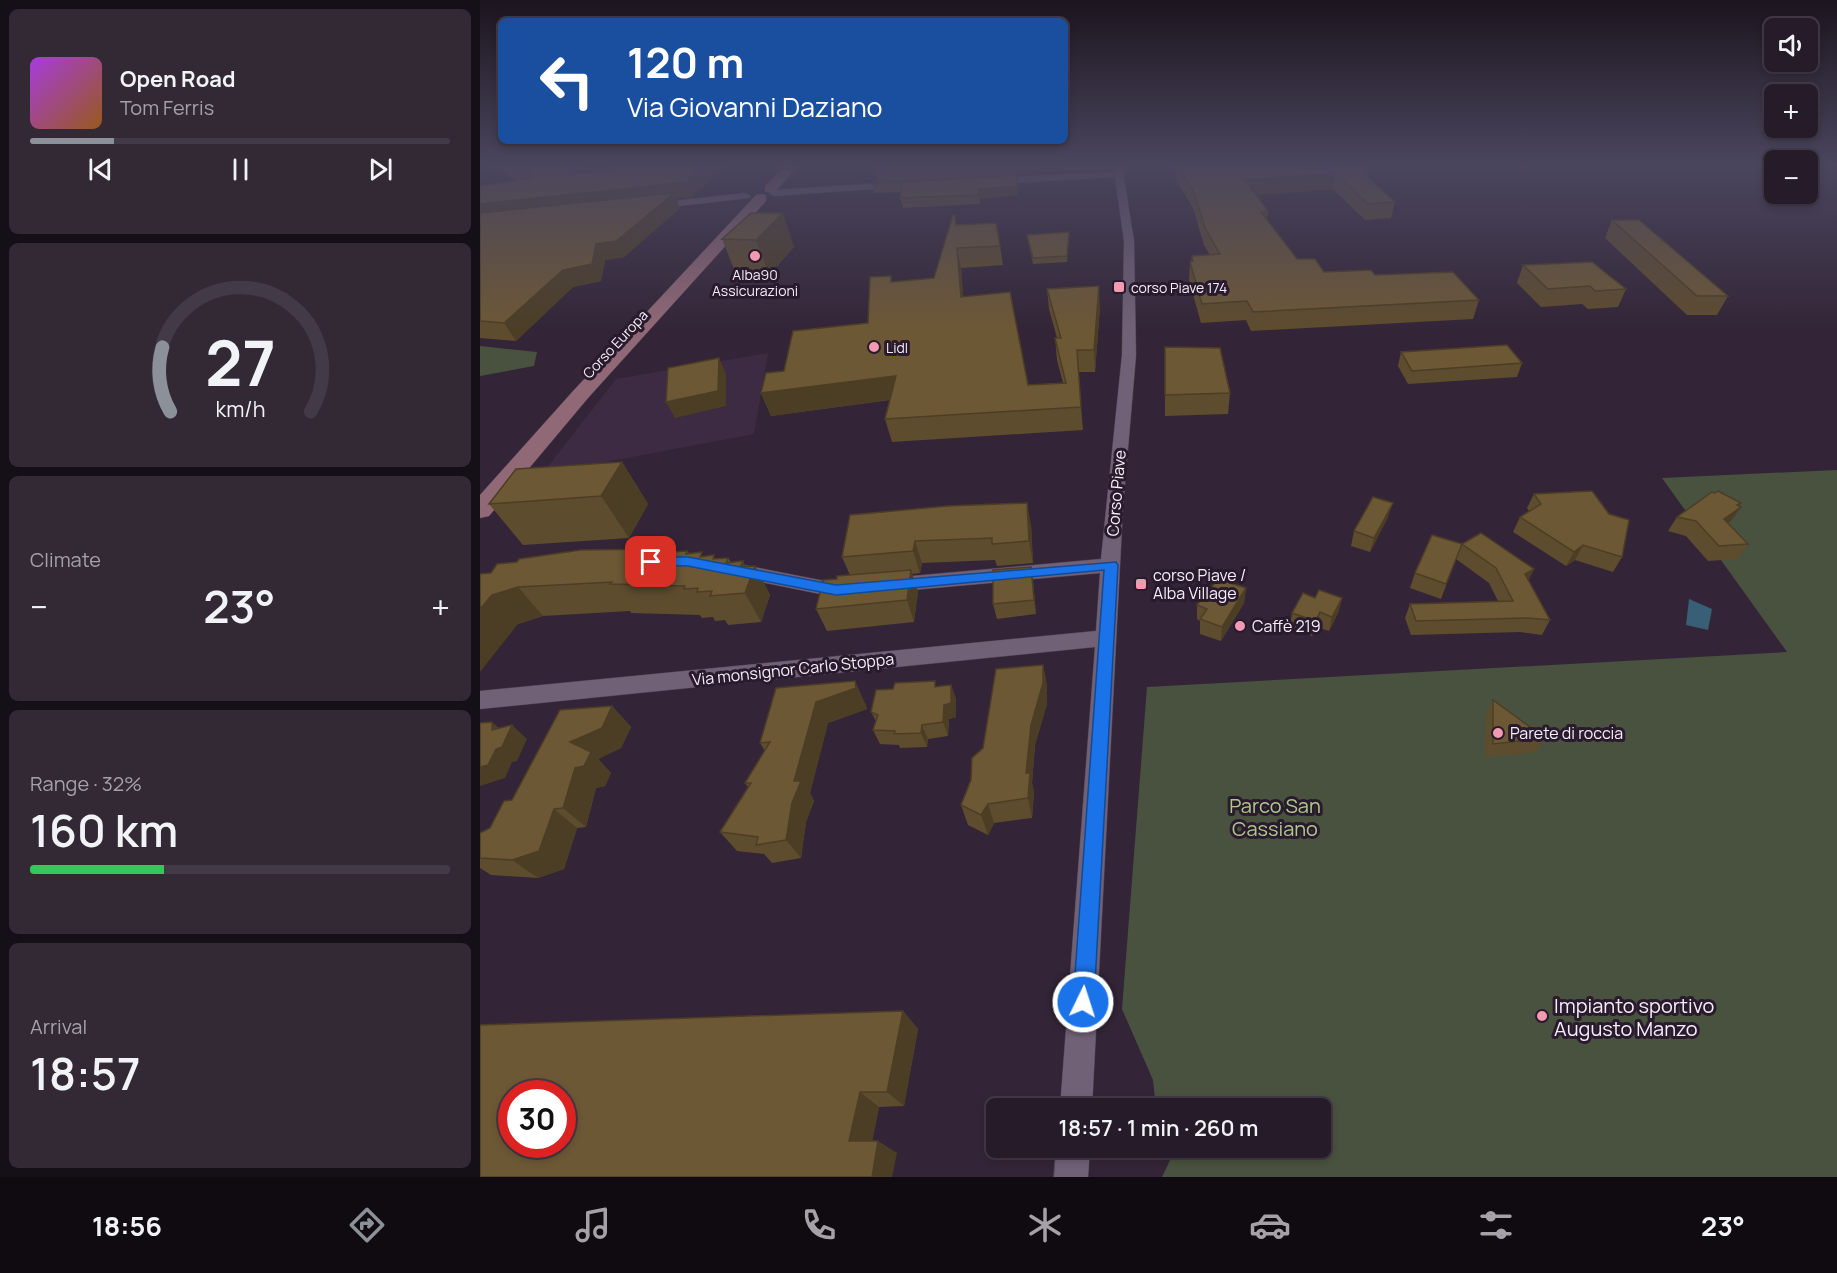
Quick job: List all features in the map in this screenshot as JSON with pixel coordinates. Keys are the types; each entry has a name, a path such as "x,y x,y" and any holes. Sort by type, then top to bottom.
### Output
{"main road":[{"name":"Corso Europa","path":"480,490 735,220"},
{"name":"Corso Europa","path":"480,510 737,220"}],"street":[{"name":"Corso Piave","path":"1077,1098 1114,507 1129,355 1129,241 1126,220"},
{"path":"710,566 836,590 1111,565"},
{"name":"Via monsignor Carlo Stoppa","path":"480,700 1106,638"},
{"path":"1071,1177 1072,1158"}],"shaded area":[{"path":"768,353 754,434 542,474 616,379"}],"green space":[{"path":"480,346 537,352 534,366 480,376"},
{"name":"Parco San Cassiano","path":"1837,470 1837,1177 1162,1177 1171,1158 1331,1158 1331,1098 1155,1098 1153,1080 1122,1009 1147,687 1787,652 1662,478"}],"water":[{"path":"1689,599 1712,609 1708,630 1686,625"}],"building":[{"path":"480,220 641,220 616,241 596,244 592,264 563,270 504,323 480,321"},
{"path":"743,220 776,220 756,240 722,239"},
{"path":"952,220 955,220 956,225 996,223 1000,246 957,248 961,297 1010,292 1028,385 1066,383 1055,338 1061,338 1047,289 1099,286 1094,350 1077,350 1081,407 885,419 896,376 761,393 766,373 784,371 793,331 868,323 870,277 891,276 891,282 934,278"},
{"path":"1203,220 1267,220 1297,259 1315,259 1324,272 1371,270 1375,275 1453,272 1479,300 1253,312 1247,301 1202,304 1190,262 1193,261 1192,256 1220,254"},
{"path":"1612,220 1639,220 1728,296 1697,296"},
{"path":"1069,232 1067,256 1033,258 1027,235"},
{"path":"1592,262 1626,289 1595,291 1590,286 1548,289 1523,265"},
{"path":"1507,345 1522,363 1412,371 1401,352"},
{"path":"1165,347 1220,348 1230,393 1165,395"},
{"path":"719,358 718,391 666,402 668,368"},
{"path":"622,462 601,496 489,504 516,469"},
{"path":"1592,491 1609,514 1629,520 1622,557 1583,545 1574,552 1520,517 1541,504 1534,494"},
{"path":"1718,491 1741,503 1737,505 1741,507 1724,519 1748,544 1719,546 1696,521 1677,517 1712,492"},
{"path":"1373,497 1393,503 1374,538 1354,531"},
{"path":"1027,503 1029,541 992,544 992,538 915,541 913,551 842,557 850,515 948,506"},
{"path":"1481,533 1534,569 1525,574 1550,620 1528,618 1416,621 1410,604 1513,601 1496,568 1462,544"},
{"path":"1432,535 1462,544 1446,584 1415,573"},
{"path":"674,549 673,552 687,551 686,554 702,552 700,557 714,555 713,559 728,558 726,563 743,561 740,567 755,566 745,593 710,596 712,591 697,592 698,588 684,589 685,586 610,584 612,582 518,587 492,595 480,609 480,574 491,573 497,564 581,550"},
{"path":"1031,567 1034,600 993,604 993,570"},
{"path":"911,570 907,600 816,609 823,580 837,579 837,576"},
{"path":"1217,579 1246,588 1222,627 1200,619 1207,609 1197,605"},
{"path":"1319,590 1342,598 1332,617 1320,612 1316,621 1292,613 1303,593 1315,598"},
{"path":"1043,665 1043,683 1031,725 1026,773 1030,773 1028,798 988,804 981,815 961,805 971,780 972,758 983,748 996,669"},
{"path":"855,681 856,688 816,702 794,781 801,781 792,803 786,840 756,845 758,837 720,832 751,783 745,783 770,742 760,743 776,688"},
{"path":"935,681 935,687 951,685 951,703 944,705 943,722 922,725 921,733 894,734 895,731 873,730 878,715 871,712 876,690 893,689 895,683"},
{"path":"1493,700 1545,738 1493,744"},
{"path":"612,706 602,728 570,742 591,752 584,766 575,768 563,808 554,809 539,851 512,860 480,858 480,833 490,828 504,801 512,800 560,710"},
{"path":"492,722 492,730 512,725 502,747 496,749 488,765 480,767 480,723"},
{"path":"903,1011 887,1092 860,1092 849,1141 878,1141 872,1177 480,1177 480,1025"}],"place":[{"name":"Alba90 Assicurazioni","path":"755,256"},
{"name":"corso Piave 174","path":"1119,287"},
{"name":"Lidl","path":"874,347"},
{"name":"corso Piave / Alba Village","path":"1141,584"},
{"name":"Caffè 219","path":"1240,626"},
{"name":"Parete di roccia","path":"1498,733"},
{"name":"Impianto sportivo Augusto Manzo","path":"1542,1016"}],"route":[{"path":"651,562 688,561 836,590 1111,565 1083,1002"}]}
